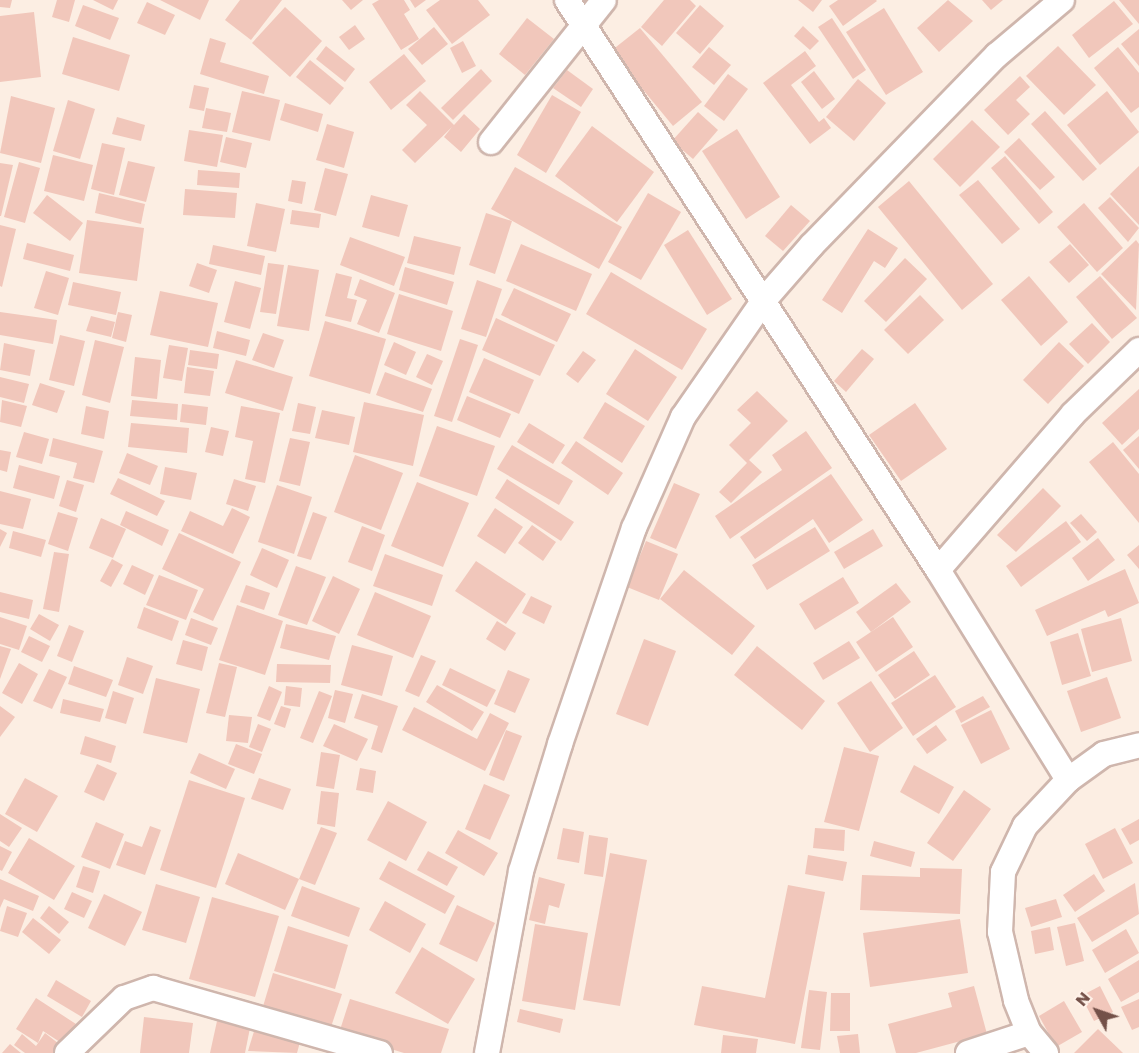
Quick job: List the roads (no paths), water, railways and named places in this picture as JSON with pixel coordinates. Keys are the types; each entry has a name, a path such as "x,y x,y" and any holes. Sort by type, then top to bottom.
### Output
{"street":[{"path":"567,0 939,570 1068,780"},
{"path":"491,142 582,22 604,0"},
{"path":"487,1053 521,871 634,528 683,417 764,300 897,153 997,55 1062,0"},
{"path":"939,570 1073,414 1139,350"},
{"path":"1046,1053 1029,1033 1000,932 1003,872 1025,826 1068,780 1104,754 1139,745"},
{"path":"67,1053 124,998 153,988 380,1053"},
{"path":"968,1053 1029,1033"}]}
